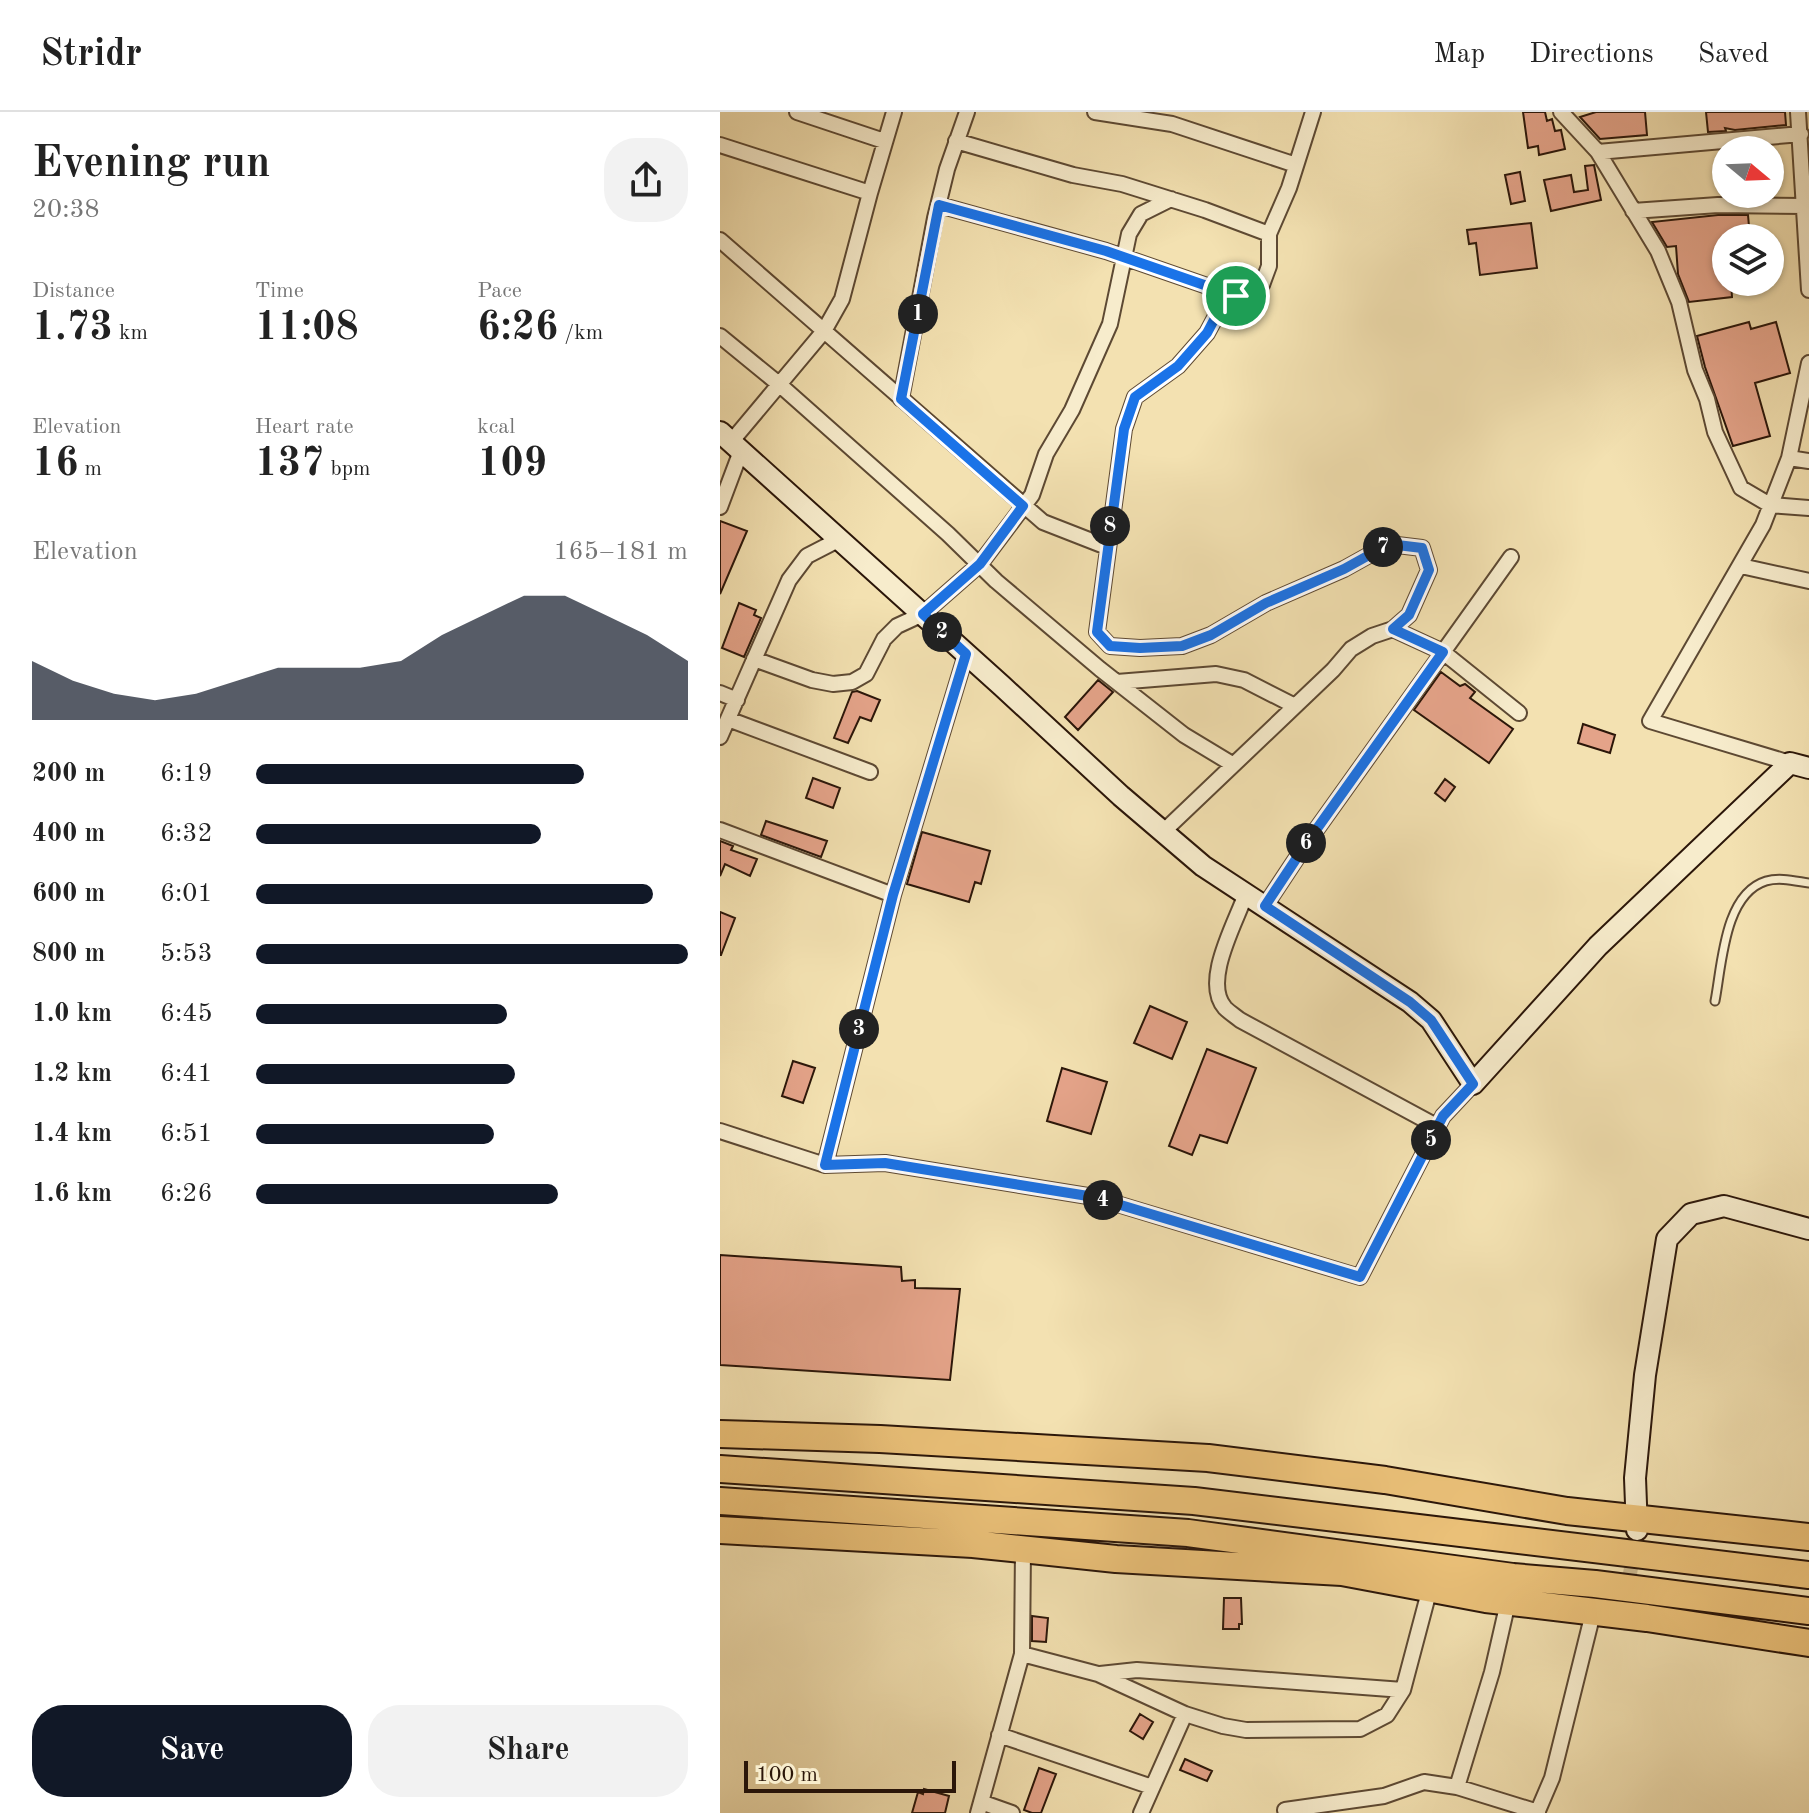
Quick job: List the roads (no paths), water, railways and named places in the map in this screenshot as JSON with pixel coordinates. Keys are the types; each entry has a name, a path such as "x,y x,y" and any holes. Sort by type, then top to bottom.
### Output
{"highway":[{"path":"720,1434 880,1439 1208,1458 1385,1480 1636,1524 1809,1537"},
{"path":"720,1469 1194,1501 1809,1575"},
{"path":"720,1501 1188,1533 1513,1577 1595,1584 1809,1611"},
{"path":"720,1530 973,1544 1116,1559 1342,1572 1508,1602 1593,1613 1625,1609 1809,1643"}],"street":[{"path":"797,112 884,141"},
{"path":"720,507 731,442 824,331 842,299 894,112"},
{"path":"901,399 939,205 967,112"},
{"path":"1095,112 1172,124 1296,165"},
{"path":"1164,831 1333,670 1351,649 1372,636 1393,629 1409,615 1429,570 1422,548 1389,544 1344,569 1266,603 1211,635 1182,646 1110,646 1097,632 1124,429 1135,397 1178,366 1207,333 1222,305 1262,285 1269,266 1269,234 1313,112"},
{"path":"1561,112 1598,152 1658,251 1679,302 1695,370 1721,447 1741,488 1770,505 1809,508"},
{"path":"1798,112 1809,290"},
{"path":"1598,152 1801,134"},
{"path":"956,141 1073,175 1122,184 1269,234"},
{"path":"720,145 870,193"},
{"path":"754,659 812,680 833,684 852,682 866,674 884,639 897,626 923,614 980,564 1032,495 1046,454 1072,410 1110,324 1129,234 1141,214 1171,199"},
{"path":"939,205 1125,257 1236,296"},
{"path":"1633,211 1718,205 1804,206"},
{"path":"720,240 1043,522 1107,547"},
{"path":"720,336 780,385 996,581 1184,735 1232,764"},
{"path":"1799,766 1650,721 1763,525 1789,458 1809,363"},
{"path":"731,442 1110,787 1203,866 1421,1011 1431,1020 1473,1084"},
{"path":"1789,458 1809,461"},
{"path":"720,737 789,580 807,556 840,539"},
{"path":"1265,906 1511,557"},
{"path":"1741,566 1809,581"},
{"path":"1393,629 1443,652 1519,713"},
{"path":"825,1165 893,895 966,654"},
{"path":"1117,682 1216,674 1231,676 1293,705"},
{"path":"720,693 737,700"},
{"path":"728,719 870,772"},
{"path":"720,1131 825,1165 885,1163 1094,1197 1360,1277 1443,1116 1598,946 1799,766"},
{"path":"720,830 893,895"},
{"path":"1245,896 1218,966 1217,994 1224,1007 1240,1020 1438,1127"},
{"path":"1636,1524 1635,1478 1645,1375 1667,1239 1691,1214 1724,1206 1809,1229"},
{"path":"1012,1813 979,1808 1022,1654 1023,1549"},
{"path":"1022,1654 1098,1674 1185,1714 1246,1730 1360,1729 1387,1715 1403,1690 1430,1588"},
{"path":"1457,1787 1492,1672 1508,1602"},
{"path":"1285,1810 1384,1796 1424,1782 1457,1787 1538,1812 1552,1778 1593,1613"},
{"path":"1098,1674 1137,1670 1403,1690"},
{"path":"1141,1813 1185,1714"},
{"path":"999,1735 1152,1787"}],"lane":[{"path":"1715,1001 1730,924 1740,899 1767,881 1785,879 1809,883"}],"tunnel":[{"path":"1625,1602 1634,1551"}]}
